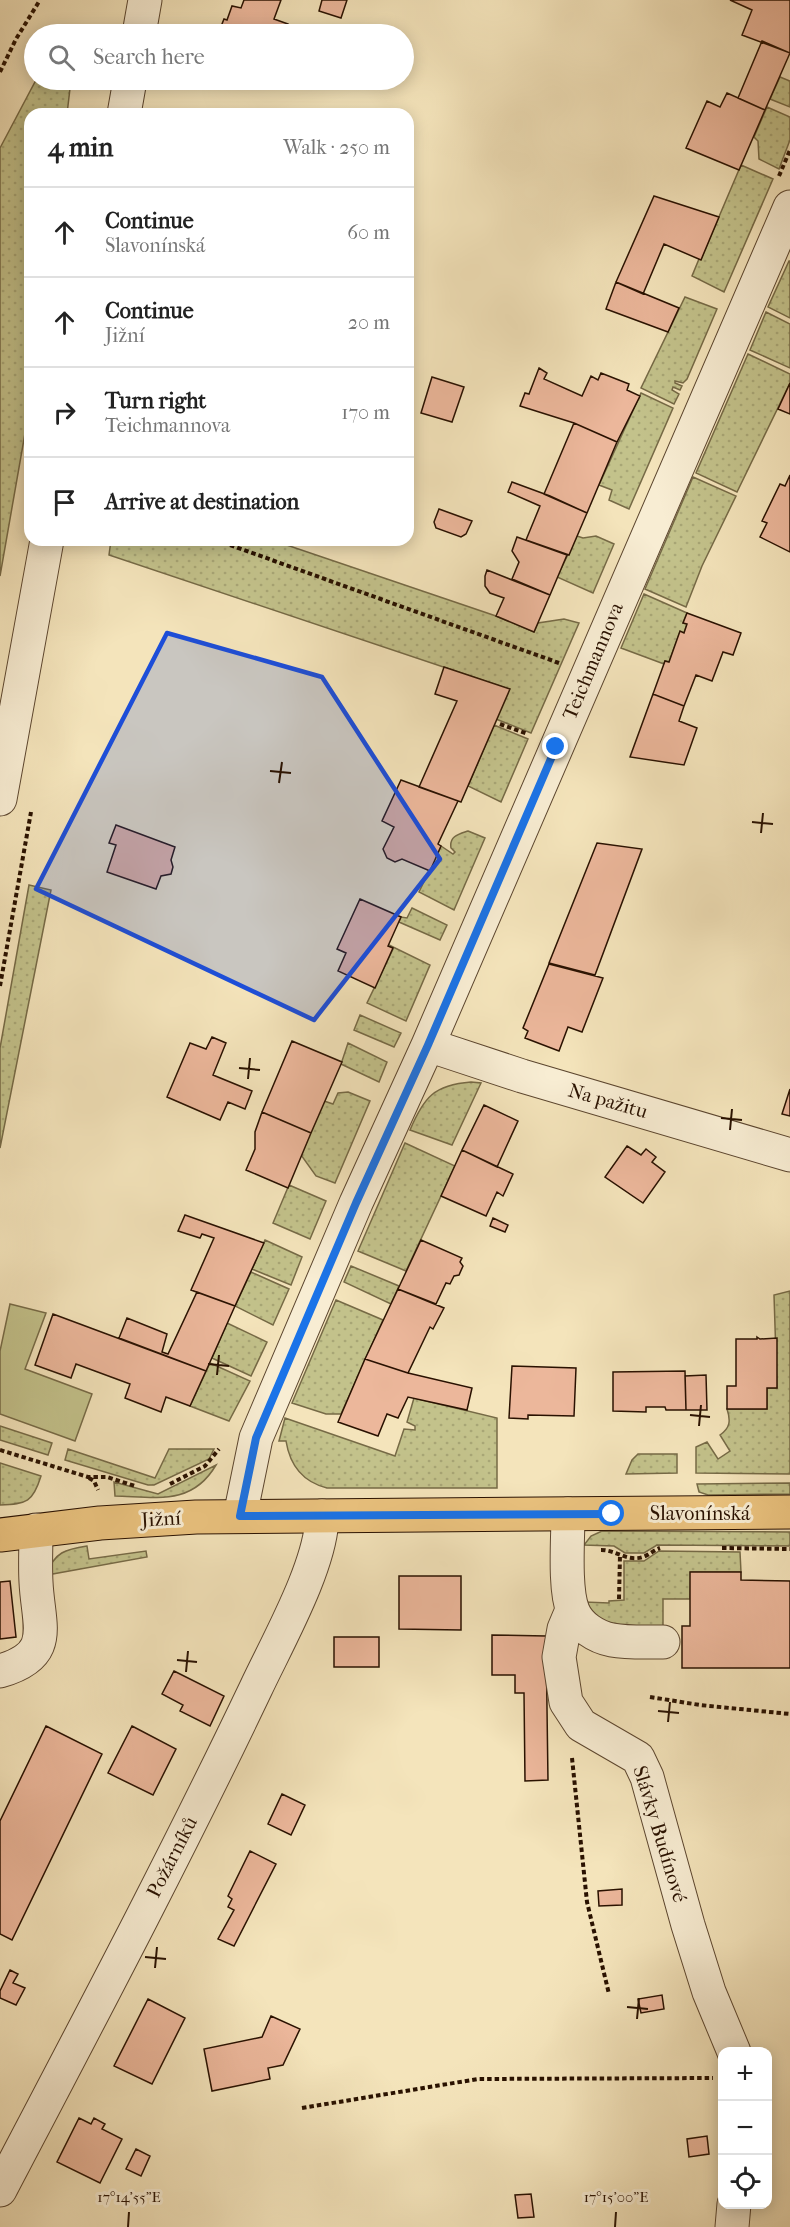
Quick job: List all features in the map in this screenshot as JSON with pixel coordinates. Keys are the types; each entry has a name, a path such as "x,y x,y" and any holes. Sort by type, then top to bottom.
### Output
{"main road":[{"name":"Slavonínská","path":"322,1516 790,1512"},
{"name":"Jižní","path":"0,1535 160,1518 322,1516"}],"street":[{"path":"141,24 145,0"},
{"path":"125,108 128,90"},
{"name":"Teichmannova","path":"240,1516 256,1438 345,1199 428,1045 790,207"},
{"path":"0,799 46,546"},
{"name":"Na pažitu","path":"428,1045 522,1076 790,1155"},
{"path":"568,1514 569,1593 572,1610 579,1622 587,1629 611,1640 663,1642"},
{"name":"Požárníků","path":"0,2190 208,1788 301,1592 320,1542 322,1516"},
{"path":"0,1671 22,1663 33,1653 40,1641 36,1581 36,1530"},
{"name":"Slávky Budínové","path":"572,1610 564,1629 559,1657 566,1702 581,1725 638,1758 647,1777 709,1992 732,2047"},
{"path":"732,2227 734,2209"}],"path":[{"path":"25,24 40,0"},
{"path":"0,72 24,26"},
{"path":"233,546 565,665"},
{"path":"500,723 534,737"},
{"path":"0,1450 88,1477 97,1486 98,1496"},
{"path":"163,1488 205,1466 217,1453"},
{"path":"88,1477 107,1477 136,1486"},
{"path":"568,1550 612,1550 624,1557 643,1557 658,1548 669,1548"},
{"path":"713,1548 790,1549"},
{"path":"619,1599 620,1554"},
{"path":"650,1697 700,1705 790,1714"},
{"path":"566,1702 587,1902 609,1994"},
{"path":"302,2108 478,2079 718,2078"}],"highlighted area":[{"path":"167,633 322,677 440,859 314,1020 36,889"}],"shaded area":[{"path":"780,77 790,81 790,107 770,99"},
{"path":"31,90 70,90 68,108 24,108 24,439 0,576 0,148"},
{"path":"767,107 790,117 790,140 779,169 759,159 758,141 754,137"},
{"path":"741,165 773,179 724,292 692,276"},
{"path":"790,261 790,318 768,307"},
{"path":"685,297 717,309 687,379 683,383 675,381 682,386 680,390 673,387 672,390 679,394 674,404 641,388"},
{"path":"766,312 790,324 790,368 750,350"},
{"path":"748,354 790,374 790,383 737,492 696,473"},
{"path":"641,393 673,408 629,509 609,500 612,490 599,485"},
{"path":"693,477 736,496 702,566 686,607 645,589"},
{"path":"577,536 583,538 596,536 614,544 593,593 557,577"},
{"path":"110,546 290,546 496,616 534,632 538,623 564,619 579,623 531,733 496,719 509,689 109,555"},
{"path":"644,594 687,613 683,623 687,624 684,633 680,632 669,662 665,661 664,664 621,648"},
{"path":"494,725 528,739 501,802 468,786"},
{"path":"468,831 485,838 454,910 419,892 441,846 453,854 455,852 451,844 453,838"},
{"path":"29,885 51,890 0,1148 0,1048"},
{"path":"412,908 447,925 440,940 399,922 401,917 407,918"},
{"path":"389,945 430,965 406,1021 367,1003 393,949"},
{"path":"360,1015 401,1033 394,1047 354,1030"},
{"path":"348,1043 387,1062 379,1082 341,1064"},
{"path":"471,1082 481,1083 452,1145 410,1130 420,1109 432,1095 448,1086"},
{"path":"348,1092 370,1101 335,1183 316,1176 301,1155 324,1101 333,1104 338,1093"},
{"path":"405,1143 455,1166 406,1271 358,1251"},
{"path":"289,1185 326,1201 310,1239 273,1223"},
{"path":"265,1240 302,1257 291,1285 252,1269"},
{"path":"351,1266 399,1286 391,1304 344,1282"},
{"path":"251,1272 289,1289 273,1325 235,1306"},
{"path":"790,1291 790,1474 696,1473 696,1447 707,1442 718,1459 730,1451 720,1435 729,1424 727,1409 767,1409 767,1388 777,1388 774,1295"},
{"path":"336,1300 383,1320 341,1414 326,1414 292,1403"},
{"path":"10,1304 46,1313 25,1369 92,1394 75,1441 0,1414 0,1351"},
{"path":"227,1323 267,1342 251,1376 212,1358"},
{"path":"210,1363 250,1381 229,1421 190,1406"},
{"path":"414,1398 497,1418 497,1488 327,1488 311,1482 299,1472 291,1458 286,1441 279,1441 285,1418 395,1456 404,1429 415,1430 415,1426 407,1422"},
{"path":"0,1426 52,1443 48,1455 0,1440"},
{"path":"68,1449 155,1478 169,1449 214,1449 209,1459 154,1485 148,1485 65,1460"},
{"path":"638,1454 677,1454 677,1473 626,1474 632,1460"},
{"path":"0,1463 41,1476 35,1491 28,1500 17,1504 0,1505"},
{"path":"216,1465 196,1487 184,1493 159,1497 115,1496 114,1482 158,1494"},
{"path":"790,1483 790,1494 708,1495 699,1492 697,1484"},
{"path":"602,1531 790,1532 790,1546 657,1545 644,1553 625,1553 614,1546 584,1545 591,1536"},
{"path":"87,1546 89,1559 146,1551 147,1557 47,1575 53,1561 62,1553"},
{"path":"659,1551 740,1552 741,1572 691,1572 690,1599 663,1599 663,1629 618,1628 598,1622 585,1602 609,1603 609,1601 624,1600 624,1561 644,1561"}],"building":[{"path":"244,0 281,0 274,19 288,24 222,24 224,19 227,20 232,6 241,8"},
{"path":"322,0 347,0 341,18 319,11"},
{"path":"730,0 790,0 790,53 742,35 752,10"},
{"path":"762,41 790,53 765,110 738,98"},
{"path":"727,93 765,110 739,170 686,148 707,101 720,107"},
{"path":"654,196 719,217 701,260 664,244 643,294 616,282"},
{"path":"616,282 679,308 668,332 606,309"},
{"path":"539,368 547,373 544,379 582,396 591,376 598,380 601,373 629,384 627,390 640,396 617,442 574,423 520,406 525,393 529,394"},
{"path":"432,377 464,387 452,422 421,413"},
{"path":"790,383 790,414 778,409"},
{"path":"574,423 617,442 587,513 544,494"},
{"path":"790,475 790,552 760,537 767,523 762,521 780,484 785,486"},
{"path":"512,482 587,513 569,555 526,540 540,506 508,492"},
{"path":"439,509 472,521 466,534 461,537 436,528 434,522"},
{"path":"517,537 567,555 550,595 512,579 519,562 512,551"},
{"path":"487,570 550,595 534,632 496,616 504,598 490,593 485,586"},
{"path":"687,613 741,633 733,655 723,652 712,681 696,675 684,706 653,694 665,661 669,662 680,631 684,633 687,624 683,623"},
{"path":"444,667 510,689 461,802 419,787 457,701 435,694"},
{"path":"653,694 684,706 679,721 697,728 684,765 630,757"},
{"path":"401,780 458,801 438,844 441,846 430,871 402,859 395,862 387,858 383,849 394,827 382,821"},
{"path":"116,825 175,847 171,860 173,867 171,874 161,876 156,889 107,872 116,845 109,843"},
{"path":"597,843 642,849 595,975 549,963"},
{"path":"360,899 401,917 388,946 393,948 375,988 338,971 346,953 337,949"},
{"path":"549,964 603,978 582,1032 568,1027 559,1051 525,1038 528,1031 523,1028"},
{"path":"212,1037 226,1043 213,1075 252,1091 245,1109 228,1102 220,1120 167,1097 190,1043 206,1049"},
{"path":"292,1041 342,1062 311,1133 262,1112"},
{"path":"790,1089 790,1116 782,1114"},
{"path":"484,1105 518,1121 497,1167 462,1150"},
{"path":"262,1112 311,1133 288,1188 246,1170 255,1149 255,1132"},
{"path":"627,1146 641,1155 646,1149 656,1157 652,1162 665,1172 643,1203 605,1177"},
{"path":"462,1150 513,1174 503,1196 497,1192 486,1216 441,1196"},
{"path":"185,1215 264,1243 235,1306 191,1290 214,1238 202,1234 200,1238 178,1231"},
{"path":"493,1218 508,1225 505,1232 490,1226"},
{"path":"421,1240 462,1258 460,1262 463,1266 459,1275 454,1276 450,1284 446,1283 436,1304 398,1289"},
{"path":"398,1289 444,1308 433,1329 430,1327 408,1373 365,1359"},
{"path":"197,1292 235,1306 206,1371 119,1338 127,1318 167,1334 162,1352 168,1354"},
{"path":"53,1314 206,1371 190,1406 166,1397 161,1412 125,1398 130,1384 76,1364 71,1378 35,1365"},
{"path":"757,1337 760,1339 777,1338 777,1388 767,1388 767,1409 727,1409 727,1386 736,1386 736,1339 757,1339"},
{"path":"365,1359 408,1373 472,1388 467,1410 408,1397 398,1418 387,1414 378,1436 338,1422"},
{"path":"512,1366 576,1368 574,1416 528,1415 528,1419 509,1418"},
{"path":"685,1371 686,1410 646,1407 646,1412 613,1411 613,1372"},
{"path":"706,1375 707,1410 686,1410 685,1376"},
{"path":"690,1572 741,1572 741,1580 790,1581 790,1668 682,1668 682,1626 690,1626"},
{"path":"399,1576 461,1576 461,1630 399,1629"},
{"path":"10,1581 16,1637 0,1639 0,1582"},
{"path":"492,1635 546,1636 548,1780 525,1781 524,1693 515,1693 515,1675 492,1675"},
{"path":"334,1637 379,1637 379,1667 334,1667"},
{"path":"174,1671 224,1696 210,1726 180,1711 183,1705 162,1694"},
{"path":"46,1726 102,1754 12,1940 0,1934 0,1821"},
{"path":"132,1726 176,1749 153,1795 108,1773"},
{"path":"282,1794 305,1805 291,1835 268,1824"},
{"path":"250,1851 276,1864 234,1946 218,1939 234,1910 228,1907 232,1899 228,1896"},
{"path":"622,1889 622,1905 599,1906 598,1891"},
{"path":"10,1970 18,1974 13,1983 25,1988 16,2005 0,1998 0,1991"},
{"path":"662,1995 664,2009 641,2013 638,1999"},
{"path":"148,1999 185,2018 152,2084 114,2066"},
{"path":"271,2016 300,2029 283,2065 268,2068 270,2079 212,2091 204,2049 262,2037"},
{"path":"79,2118 91,2124 94,2118 105,2124 102,2129 122,2139 100,2183 57,2162"},
{"path":"707,2136 709,2154 689,2157 687,2139"},
{"path":"136,2149 150,2156 141,2176 126,2169"},
{"path":"531,2194 534,2217 518,2218 515,2195"}],"route":[{"path":"556,747 428,1045 356,1203 256,1438 240,1516 612,1514"}]}
